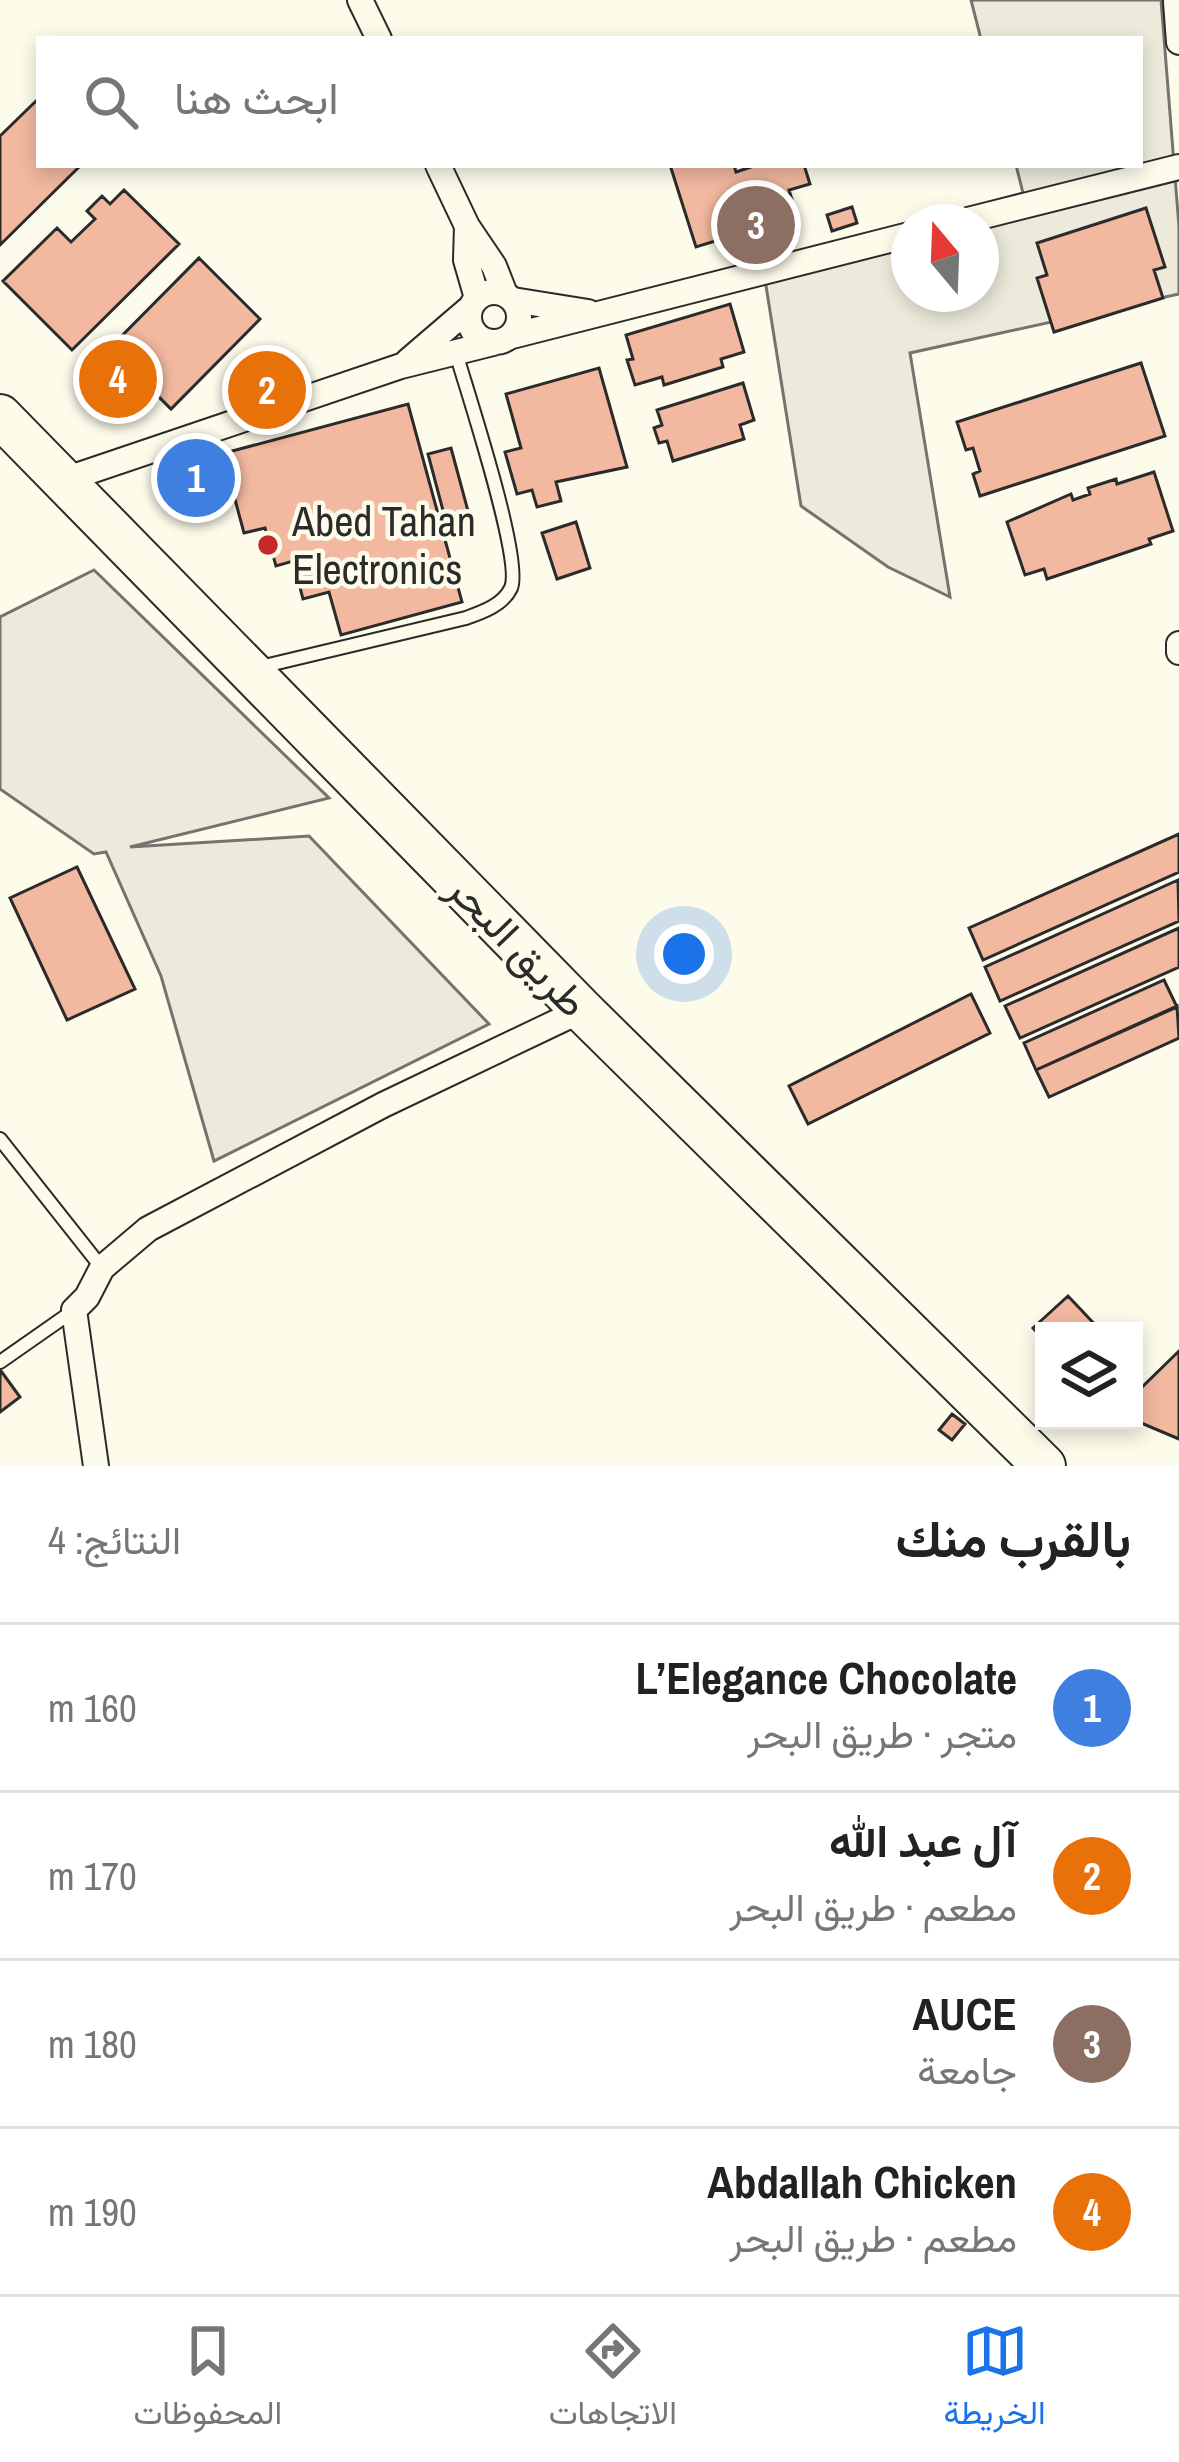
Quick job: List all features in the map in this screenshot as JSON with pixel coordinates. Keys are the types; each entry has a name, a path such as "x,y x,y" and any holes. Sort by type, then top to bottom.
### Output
{"highway":[{"name":"طريق البحر","path":"0,416 581,1010 1044,1466"}],"street":[{"path":"360,0 378,36"},
{"path":"1173,2 1179,42"},
{"path":"999,212 1179,167"},
{"path":"439,168 520,318 503,339"},
{"path":"467,226 466,260 474,302 470,326 476,334 503,339"},
{"path":"64,480 401,366 891,240"},
{"path":"401,366 485,293 596,314"},
{"path":"96,1466 74,1310 87,1297 102,1268 148,1229 383,1105 581,1010"}],"lane":[{"path":"249,670 466,618 492,608 511,590 505,529 456,352"},
{"path":"0,1139 102,1268"},
{"path":"0,1362 74,1310"}],"shaded area":[{"path":"971,0 1161,0 1179,227 1179,294 910,353 950,597 888,567 801,506 763,267 891,230 891,312 999,312 999,204 984,204 1023,193 1017,168 1143,168 1143,36 980,36"},
{"path":"94,570 329,798 130,847 309,836 489,1024 214,1161 161,976 106,852 94,854 0,789 0,617"}],"building":[{"path":"36,101 36,168 78,168 0,245 0,136"},
{"path":"671,168 735,168 736,172 805,168 810,184 789,190 797,216 696,247"},
{"path":"124,190 179,244 72,350 3,281 57,228 71,242 95,219 87,211 102,196 110,204"},
{"path":"852,207 857,223 832,231 827,215"},
{"path":"1146,208 1165,267 1154,270 1163,298 1054,332 1037,278 1047,275 1037,243"},
{"path":"199,258 260,319 171,409 140,378 120,399 90,368"},
{"path":"730,304 744,352 721,359 723,367 664,385 662,377 635,385 626,335"},
{"path":"1141,363 1165,436 980,496 973,474 980,471 973,448 966,450 957,422"},
{"path":"599,368 627,467 556,482 561,501 537,507 532,490 517,494 505,452 521,448 506,394"},
{"path":"743,383 754,420 740,425 744,439 673,461 667,441 659,443 654,428 662,425 657,410"},
{"path":"408,404 462,602 341,635 329,592 303,599 293,561 276,566 265,528 244,533 233,492 206,500 195,461"},
{"path":"451,448 468,511 445,518 428,454"},
{"path":"1154,472 1173,531 1149,539 1151,544 1047,579 1044,569 1025,575 1007,522 1071,494 1073,500 1090,494 1088,488"},
{"path":"576,522 590,568 557,579 542,533"},
{"path":"1179,834 1179,872 983,960 969,928"},
{"path":"77,867 135,989 67,1020 10,898"},
{"path":"1178,880 1179,921 1000,1001 985,967"},
{"path":"1179,928 1179,967 1020,1038 1005,1006"},
{"path":"1164,980 1177,1007 1036,1070 1024,1043"},
{"path":"971,994 990,1033 808,1124 789,1086"},
{"path":"1177,1006 1179,1038 1049,1097 1036,1070"},
{"path":"1068,1296 1093,1322 1040,1322"},
{"path":"1179,1351 1179,1439 1143,1424 1143,1386"},
{"path":"0,1372 20,1397 0,1412"},
{"path":"952,1414 965,1424 952,1440 939,1430"}],"place":[{"name":"AUCE","path":"756,225"},
{"name":"Abdallah Chicken","path":"118,379"},
{"name":"آل عبد الله","path":"267,390"},
{"name":"L’Elegance Chocolate","path":"196,478"},
{"name":"Abed Tahan Electronics","path":"268,545"}]}
